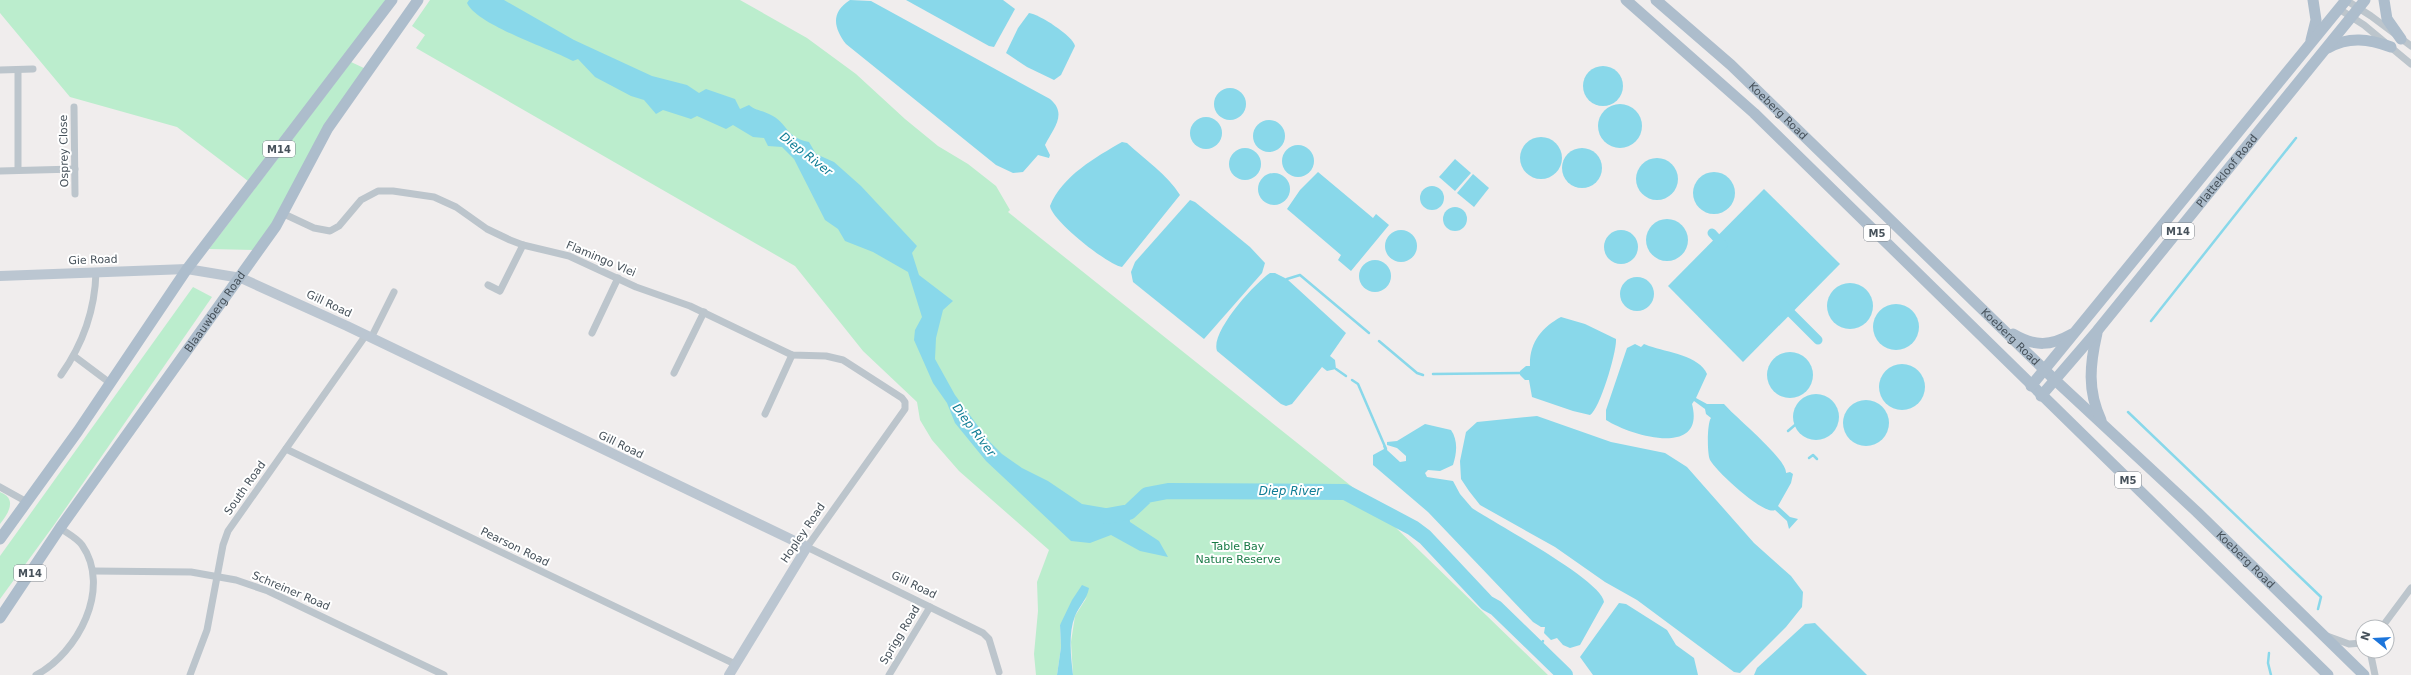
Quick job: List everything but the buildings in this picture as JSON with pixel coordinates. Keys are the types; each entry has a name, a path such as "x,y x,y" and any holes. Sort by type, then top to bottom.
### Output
{"main road":[{"name":"M14","path":"0,539 110,383 187,269 392,0"},
{"name":"Blaauwberg Road","path":"0,618 60,528 241,278 284,214 328,128 418,0"},
{"name":"Koeberg Road","path":"1626,0 1749,108 2041,396 2328,675"},
{"name":"Koeberg Road","path":"1656,0 1731,65 2055,380 2322,633 2364,675"},
{"path":"2308,48 2316,20 2313,0"},
{"path":"2384,0 2386,16 2401,39"},
{"name":"Plattekloof Road","path":"2031,386 2078,331 2343,3"},
{"name":"Plattekloof Road","path":"2041,396 2098,331 2362,4"},
{"path":"2324,51 2339,42 2353,39 2367,40 2391,47"},
{"path":"2000,326 2027,342 2042,344 2062,340 2078,331"},
{"path":"2098,331 2091,361 2090,382 2092,398 2103,425"}],"street":[{"path":"2343,3 2362,4 2411,46"},
{"path":"2343,3 2351,17 2411,64"},
{"path":"0,70 33,69"},
{"path":"18,70 18,170"},
{"name":"Osprey Close","path":"74,107 75,194"},
{"path":"0,170 75,169"},
{"name":"Flamingo Vlei","path":"284,214 310,226 330,231 339,226 361,200 378,191 393,190 442,200 488,229 523,245 569,256 618,278 704,312 792,355 826,356 843,360 902,398 906,404 904,410"},
{"path":"488,285 500,291 523,245"},
{"name":"Gie Road","path":"0,276 187,269 241,278"},
{"path":"61,375 79,347 94,304 96,272"},
{"name":"Gill Road","path":"241,278 368,337 977,630 988,639 999,672"},
{"path":"592,333 618,278"},
{"name":"South Road","path":"190,675 207,630 217,576 228,531 368,337 394,292"},
{"path":"674,373 704,312"},
{"path":"765,414 792,355"},
{"path":"74,356 110,383"},
{"name":"Hopley Road","path":"729,675 807,547 904,410"},
{"name":"Pearson Road","path":"286,449 735,664"},
{"path":"0,487 27,502"},
{"path":"36,675 57,660 76,636 89,607 94,571 81,544 60,528"},
{"name":"Schreiner Road","path":"94,571 163,570 191,572 217,576 268,591 444,675"},
{"path":"2388,619 2409,591 2411,584"},
{"name":"Sprigg Road","path":"889,675 930,607"},
{"path":"2322,633 2349,644 2355,644"},
{"path":"2371,659 2374,675"}],"green space":[{"path":"0,0 392,0 252,184 177,127 70,97 0,13"},
{"name":"Table Bay Nature Reserve","path":"430,0 740,0 807,38 856,74 905,119 938,146 968,164 996,186 1010,210 1008,212 1360,493 1548,675 1073,675 1071,642 1075,616 1087,597 1060,625 1061,647 1057,675 1036,675 1034,654 1038,611 1037,582 1049,550 959,471 932,440 920,420 917,402 863,351 795,266 416,48 425,35 412,26"},
{"path":"351,62 366,69 279,216 254,250 209,249"},
{"path":"193,287 212,297 54,525 0,599 0,556"},
{"path":"0,492 9,499 10,507 0,524"}],"water":[{"path":"469,0 504,0 574,40 652,76 687,85 699,93 706,89 735,99 740,109 749,105 780,121 795,137 809,142 816,154 834,162 861,186 917,246 912,253 919,275 953,301 943,310 936,338 935,359 955,395 989,441 1002,454 1022,468 1048,481 1082,504 1129,512 1130,522 1159,541 1168,557 1140,551 1111,535 1090,543 1071,541 986,461 955,423 947,403 933,383 914,340 915,330 922,317 908,272 873,252 845,241 838,229 825,220 794,159 782,147 768,146 764,138 753,137 733,125 726,129 697,116 691,119 663,110 656,114 644,100 631,96 595,77 578,59 573,61 484,20 473,11 467,3"},
{"path":"850,0 871,1 1050,99 1058,110 1058,116 1055,127 1045,145 1050,155 1049,158 1038,155 1023,172 1013,173 996,165 846,44 839,32 836,21 839,10"},
{"path":"906,0 1003,0 1015,9 994,47 989,46"},
{"path":"1029,13 1040,17 1062,31 1075,46 1061,75 1054,80 1027,67 1006,53 1018,28"},
{"path":"1603,66 1611,68 1617,72 1621,78 1623,86 1621,94 1617,100 1611,104 1603,106 1595,104 1589,100 1585,94 1583,86 1585,78 1589,72 1595,68"},
{"path":"1227,88 1233,88 1243,95 1246,104 1245,110 1239,117 1233,120 1227,120 1217,113 1214,107 1214,101 1221,91"},
{"path":"1616,104 1624,104 1636,110 1642,122 1642,130 1636,142 1624,148 1616,148 1604,142 1598,130 1598,122 1604,110"},
{"path":"1203,117 1209,117 1219,124 1222,133 1221,139 1215,146 1209,149 1203,149 1193,142 1190,136 1190,130 1197,120"},
{"path":"1266,120 1272,120 1282,127 1285,136 1284,142 1278,149 1272,152 1266,152 1256,145 1253,139 1253,133 1260,123"},
{"path":"1537,137 1545,137 1553,140 1559,146 1562,158 1559,170 1553,176 1545,179 1537,179 1529,176 1523,170 1520,162 1520,154 1523,146 1529,140"},
{"path":"1122,142 1127,143 1155,168 1169,181 1180,195 1122,267 1105,259 1070,231 1060,222 1050,206 1055,195 1063,185 1081,168"},
{"path":"1295,145 1301,145 1311,152 1314,161 1313,167 1307,174 1301,177 1295,177 1285,170 1282,164 1282,158 1289,148"},
{"path":"1242,148 1248,148 1258,155 1261,164 1260,170 1254,177 1248,180 1242,180 1232,173 1229,167 1229,161 1236,151"},
{"path":"1586,148 1593,151 1599,157 1602,168 1601,176 1593,185 1586,188 1578,188 1571,185 1563,176 1562,164 1565,157 1574,149"},
{"path":"1657,158 1672,164 1678,179 1672,194 1657,200 1642,194 1636,179 1642,164"},
{"path":"1455,159 1471,173 1455,191 1439,177"},
{"path":"1318,172 1373,218 1376,214 1389,225 1351,271 1338,260 1341,255 1287,209 1300,190"},
{"path":"1714,172 1729,178 1735,193 1729,208 1714,214 1699,208 1693,193 1699,178"},
{"path":"1271,173 1277,173 1287,180 1290,189 1289,195 1283,202 1277,205 1271,205 1261,198 1258,192 1258,186 1265,176"},
{"path":"1473,174 1489,188 1474,207 1457,193"},
{"path":"1427,186 1437,186 1444,193 1444,203 1437,210 1427,210 1420,203 1420,193"},
{"path":"1764,189 1840,264 1743,362 1668,286"},
{"path":"1190,200 1195,202 1250,247 1265,263 1262,273 1204,339 1133,282 1131,272 1135,262"},
{"path":"1455,207 1464,210 1467,219 1464,228 1455,231 1446,228 1443,219 1446,210"},
{"path":"1667,219 1682,225 1688,240 1682,255 1667,261 1652,255 1646,240 1652,225"},
{"path":"1398,230 1404,230 1414,237 1417,246 1416,252 1410,259 1404,262 1398,262 1388,255 1385,249 1385,243 1392,233"},
{"path":"1618,230 1624,230 1628,231 1635,237 1638,247 1637,254 1631,261 1624,264 1618,264 1614,263 1607,257 1604,250 1604,244 1605,240 1611,233"},
{"path":"1372,260 1378,260 1388,267 1391,276 1390,282 1384,289 1378,292 1372,292 1362,285 1359,279 1359,273 1366,263"},
{"path":"1270,273 1275,273 1287,279 1346,333 1330,356 1335,360 1336,369 1327,371 1322,367 1292,404 1286,406 1281,404 1217,351 1217,343 1220,332 1235,309 1254,287"},
{"path":"1634,277 1640,277 1644,278 1651,284 1654,294 1653,301 1647,308 1640,311 1634,311 1630,310 1623,304 1620,297 1620,291 1621,287 1627,280"},
{"path":"1850,283 1863,287 1869,293 1873,306 1869,319 1863,325 1850,329 1837,325 1831,319 1827,306 1831,293 1837,287"},
{"path":"1896,304 1909,308 1915,314 1919,327 1915,340 1909,346 1896,350 1883,346 1877,340 1873,327 1877,314 1883,308"},
{"path":"1561,317 1585,324 1616,339 1614,355 1603,391 1594,411 1590,415 1573,411 1532,397 1529,380 1525,380 1520,375 1520,371 1526,366 1530,366 1532,350 1538,337 1548,326"},
{"path":"1635,344 1641,347 1644,344 1682,356 1698,363 1707,374 1696,398 1707,404 1724,404 1770,448 1784,467 1786,473 1790,472 1793,474 1791,483 1778,506 1790,517 1798,519 1789,529 1787,521 1775,510 1769,510 1751,500 1714,466 1710,460 1708,452 1708,432 1711,418 1706,414 1705,409 1694,401 1692,404 1693,421 1688,432 1678,437 1664,438 1648,436 1632,432 1606,420 1606,410 1627,348"},
{"path":"1790,352 1803,356 1809,362 1813,375 1809,388 1803,394 1790,398 1777,394 1771,388 1767,375 1771,362 1777,356"},
{"path":"1902,364 1915,368 1921,374 1925,387 1921,400 1915,406 1902,410 1889,406 1883,400 1879,387 1883,374 1889,368"},
{"path":"1816,394 1829,398 1835,404 1839,417 1835,430 1829,436 1816,440 1803,436 1797,430 1793,417 1797,404 1803,398"},
{"path":"1866,400 1879,404 1885,410 1889,423 1885,436 1879,442 1866,446 1853,442 1847,436 1843,423 1847,410 1853,404"},
{"path":"1537,416 1611,442 1665,453 1687,467 1754,543 1791,576 1803,592 1802,607 1786,627 1740,673 1734,672 1637,600 1605,582 1555,547 1480,505 1461,479 1460,461 1466,432 1477,422"},
{"path":"1425,424 1451,430 1455,438 1456,447 1453,465 1440,471 1428,470 1425,473 1427,477 1453,481 1460,494 1472,508 1546,552 1586,580 1599,592 1604,602 1580,645 1570,648 1563,645 1557,638 1551,640 1544,633 1545,627 1541,627 1533,622 1428,512 1373,465 1373,455 1384,449 1383,446 1386,446 1387,450 1400,462 1406,461 1406,456 1397,448 1387,445 1387,442 1397,441"},
{"path":"1082,585 1089,588 1085,599 1075,616 1071,630 1071,661 1073,675 1057,675 1061,647 1060,625 1072,600"},
{"path":"1619,603 1626,604 1667,630 1676,645 1694,658 1698,675 1593,675 1580,657"},
{"path":"1815,623 1867,675 1754,675 1757,668 1805,624"}],"waterway":[{"path":"2151,321 2296,138"},
{"path":"1712,233 1723,245"},
{"path":"1287,279 1300,275 1369,333"},
{"path":"1783,305 1818,340"},
{"path":"1379,341 1417,373 1423,375"},
{"path":"1336,369 1346,376"},
{"path":"1433,374 1521,373"},
{"path":"1352,380 1358,384 1386,449"},
{"path":"2128,412 2321,597 2318,609"},
{"path":"1788,431 1795,425"},
{"path":"1809,458 1813,455 1817,459"},
{"name":"Diep River","path":"1107,516 1129,512 1147,495 1168,491 1345,492 1413,528 1425,537 1487,603 1496,608 1565,675"},
{"path":"1538,649 1543,641"},
{"path":"2269,653 2268,663 2271,675"}]}
